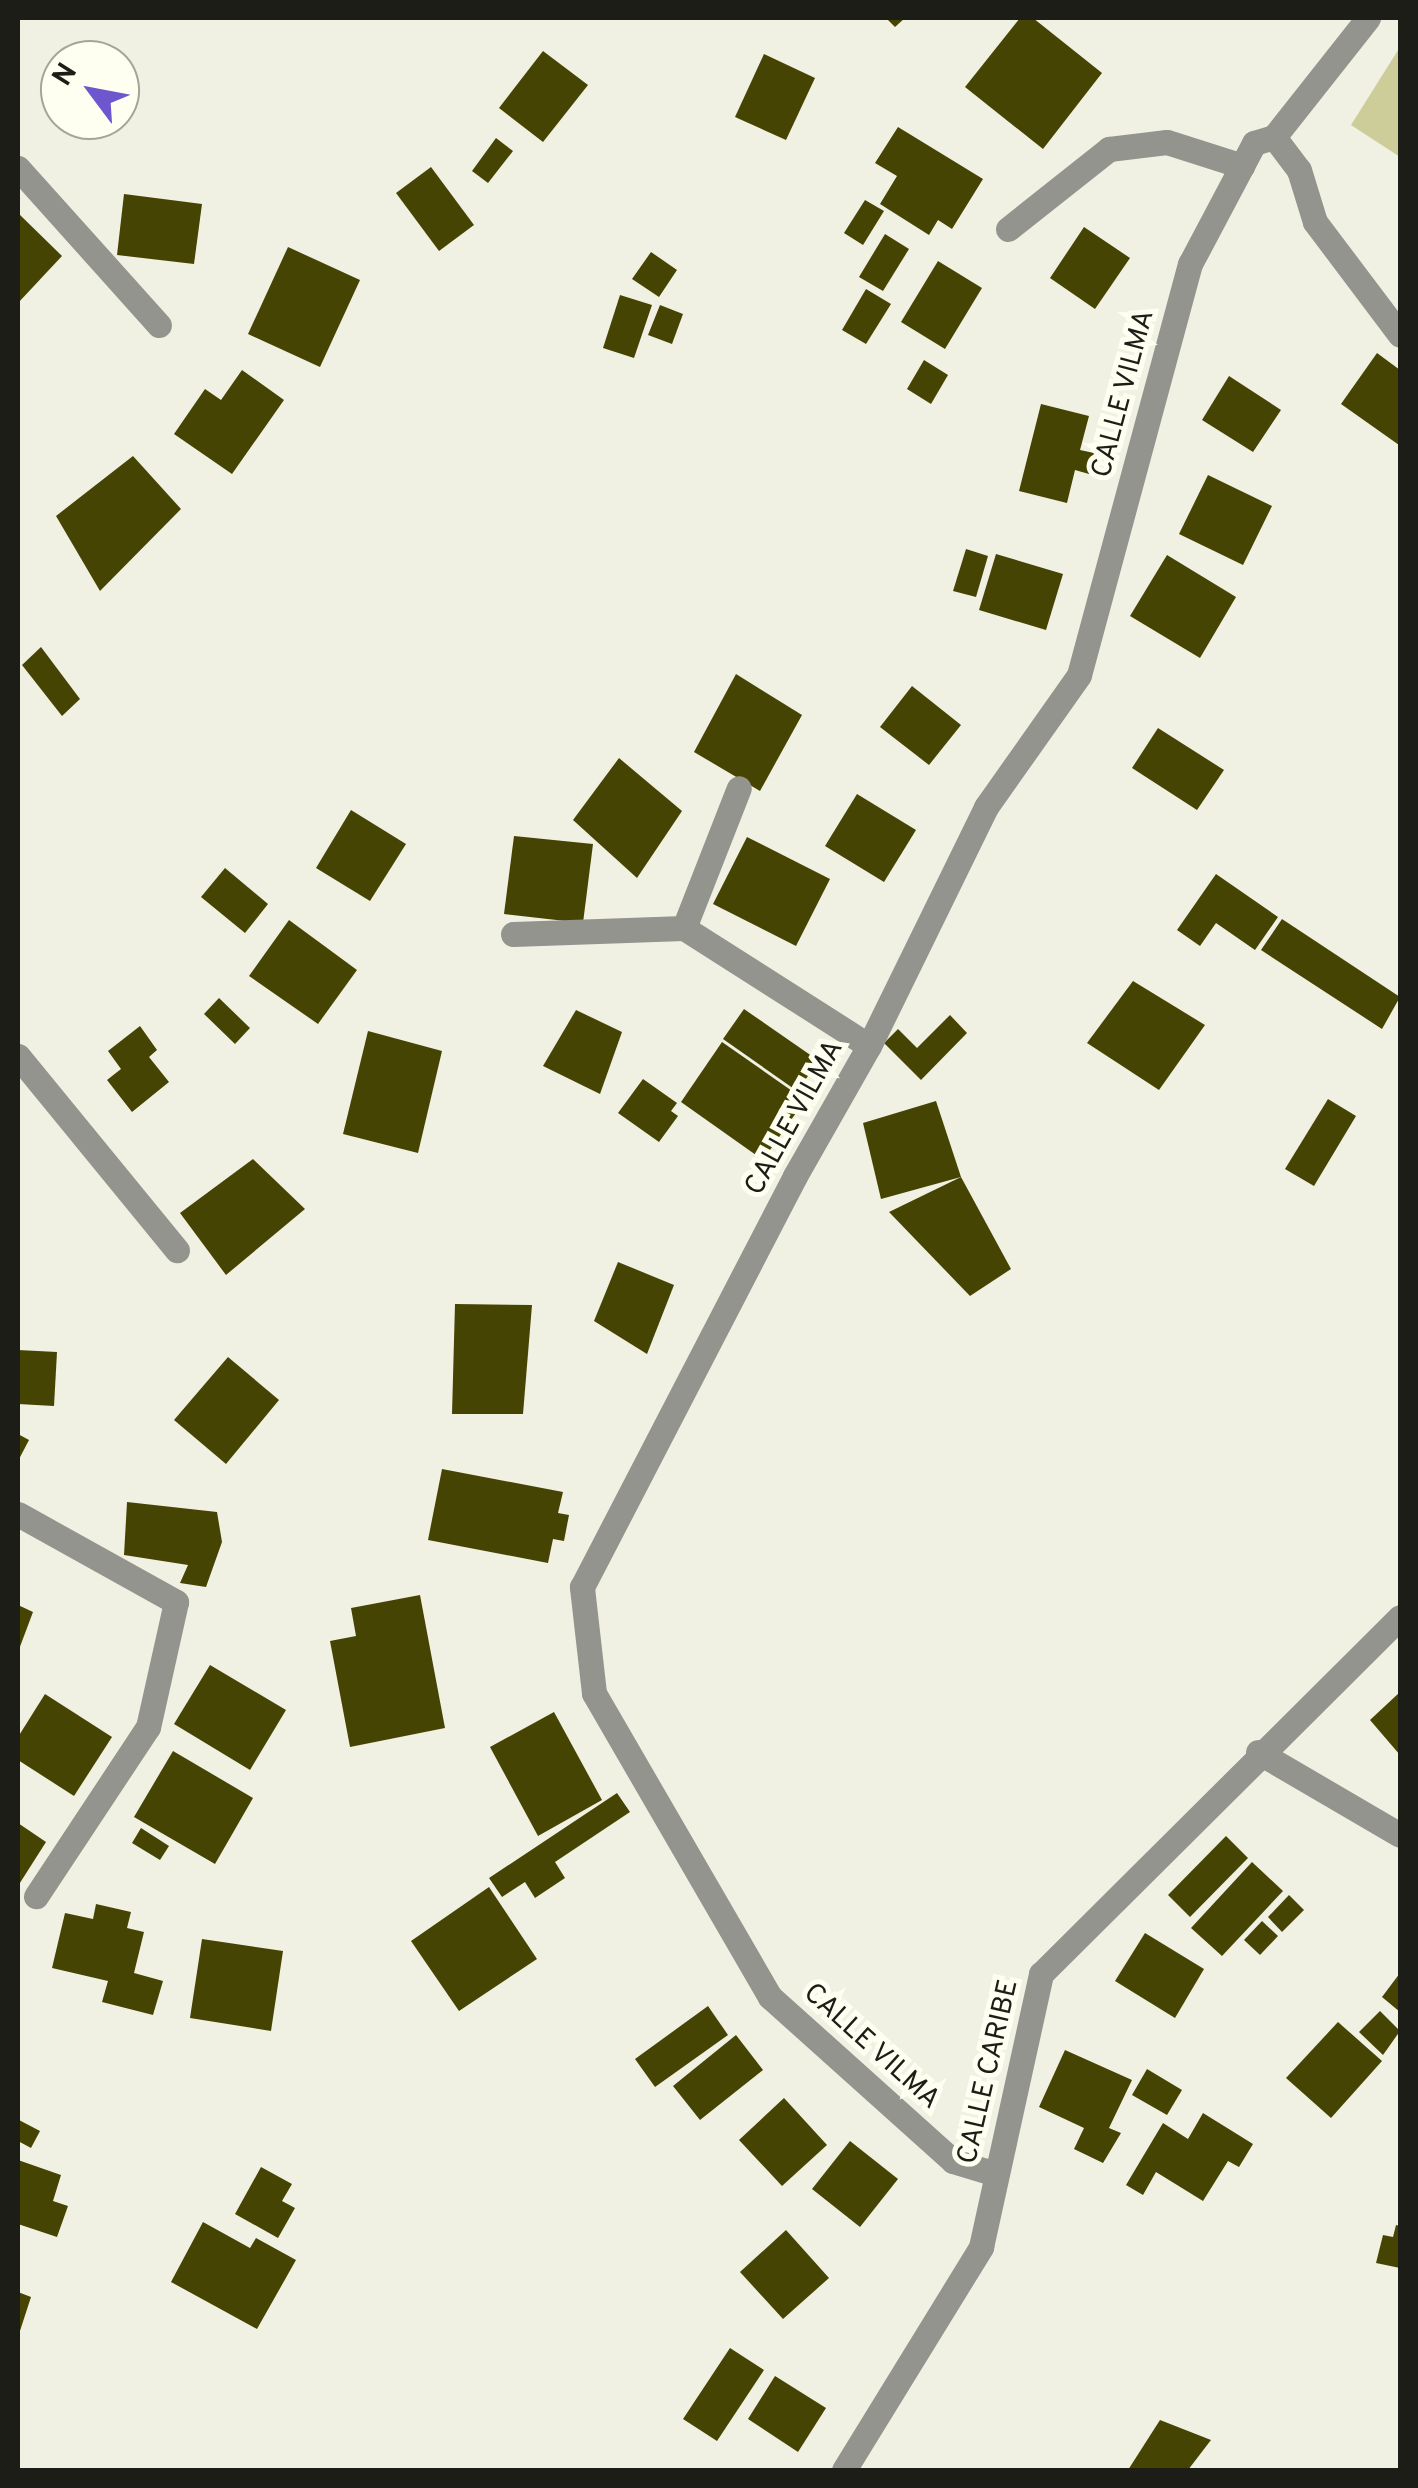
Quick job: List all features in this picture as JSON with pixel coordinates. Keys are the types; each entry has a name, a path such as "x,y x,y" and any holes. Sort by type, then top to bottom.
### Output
{"street":[{"name":"CALLE VILMA","path":"996,2174 953,2160 770,1997 594,1693 582,1587 870,1046 986,808 1079,675 1190,264 1254,144 1274,137 1368,18"},
{"path":"1274,137 1299,170 1314,222 1400,335"},
{"path":"1008,229 1109,149 1167,142 1242,166"},
{"path":"18,168 159,325"},
{"path":"684,928 739,788"},
{"path":"514,934 684,928 870,1046"},
{"path":"18,1056 177,1250"},
{"path":"18,1514 176,1602 148,1728 36,1896"},
{"name":"CALLE CARIBE","path":"844,2470 981,2247 1041,1974 1258,1752 1400,1617"},
{"path":"1258,1752 1400,1835"}],"green space":[{"path":"1400,47 1400,157 1351,125"}],"building":[{"path":"886,18 905,18 895,27"},
{"path":"1020,18 1033,18 1102,73 1043,149 965,87"},
{"path":"543,51 588,85 543,142 499,108"},
{"path":"764,54 815,78 786,140 735,117"},
{"path":"898,127 983,179 952,229 938,220 929,235 880,204 897,176 875,163"},
{"path":"496,138 513,151 488,183 472,171"},
{"path":"431,167 474,225 439,251 396,193"},
{"path":"124,194 202,204 194,264 117,255"},
{"path":"865,200 884,211 863,245 844,233"},
{"path":"18,213 62,256 18,303"},
{"path":"1084,227 1130,258 1095,309 1050,278"},
{"path":"885,234 909,249 883,291 859,277"},
{"path":"288,247 360,280 320,367 248,334"},
{"path":"651,252 677,270 659,297 632,279"},
{"path":"938,261 982,288 945,349 901,322"},
{"path":"866,289 891,304 866,344 842,330"},
{"path":"620,295 652,305 634,358 603,348"},
{"path":"660,305 683,314 672,344 648,335"},
{"path":"1377,353 1400,370 1399,445 1341,404"},
{"path":"924,360 948,375 931,404 907,389"},
{"path":"242,370 284,400 232,474 174,434 205,389 221,400"},
{"path":"1229,376 1281,410 1253,452 1202,420"},
{"path":"1041,404 1089,416 1080,450 1094,453 1089,474 1075,470 1067,503 1019,491"},
{"path":"133,456 181,509 100,591 56,516"},
{"path":"1208,475 1272,506 1243,565 1179,534"},
{"path":"966,549 988,556 976,597 953,591"},
{"path":"996,554 1063,574 1046,630 979,610"},
{"path":"1167,555 1236,597 1200,658 1130,616"},
{"path":"41,647 80,699 62,716 22,665"},
{"path":"736,674 802,715 760,791 694,752"},
{"path":"912,686 961,725 929,765 880,727"},
{"path":"1158,728 1224,770 1197,810 1132,768"},
{"path":"619,758 682,811 637,878 573,820"},
{"path":"857,794 916,830 884,882 825,846"},
{"path":"351,810 406,844 370,901 316,868"},
{"path":"514,836 593,844 583,923 504,914"},
{"path":"747,837 830,879 796,946 713,904"},
{"path":"225,868 268,904 245,933 201,897"},
{"path":"1216,874 1278,917 1255,950 1216,923 1200,946 1177,930"},
{"path":"1282,919 1400,997 1382,1029 1261,950"},
{"path":"289,920 357,970 318,1024 249,976"},
{"path":"1133,981 1205,1025 1159,1090 1087,1043"},
{"path":"219,998 250,1028 235,1044 204,1014"},
{"path":"744,1009 819,1061 797,1091 723,1039"},
{"path":"576,1010 622,1032 600,1094 543,1066"},
{"path":"950,1015 967,1033 921,1080 884,1043 898,1029 917,1048"},
{"path":"140,1026 157,1050 149,1057 169,1082 132,1112 107,1080 121,1069 108,1051"},
{"path":"368,1031 442,1051 418,1153 343,1134"},
{"path":"722,1042 805,1100 763,1160 681,1102"},
{"path":"643,1079 677,1103 671,1111 678,1116 659,1142 618,1113"},
{"path":"1328,1099 1356,1116 1314,1186 1285,1169"},
{"path":"936,1101 961,1177 881,1199 863,1123"},
{"path":"253,1159 305,1209 226,1275 180,1213"},
{"path":"961,1177 1011,1269 970,1296 889,1212"},
{"path":"618,1262 674,1285 647,1354 594,1321"},
{"path":"455,1304 532,1305 523,1414 452,1414"},
{"path":"18,1350 57,1352 54,1406 18,1404"},
{"path":"228,1357 279,1400 226,1464 174,1420"},
{"path":"18,1434 29,1440 18,1461"},
{"path":"442,1469 563,1492 558,1513 569,1515 564,1541 553,1539 548,1563 428,1540"},
{"path":"127,1502 217,1512 222,1542 206,1587 180,1583 188,1565 124,1555"},
{"path":"420,1595 445,1728 350,1747 330,1641 356,1636 351,1608"},
{"path":"18,1605 33,1612 18,1652"},
{"path":"210,1665 286,1710 250,1770 174,1724"},
{"path":"1400,1692 1400,1755 1370,1720"},
{"path":"45,1694 112,1737 74,1796 18,1760 18,1737"},
{"path":"554,1712 602,1800 538,1836 490,1747"},
{"path":"173,1751 253,1798 215,1864 134,1817"},
{"path":"617,1793 630,1812 555,1862 565,1878 535,1898 525,1882 502,1897 489,1878"},
{"path":"18,1823 46,1842 18,1886"},
{"path":"141,1828 169,1846 160,1860 132,1843"},
{"path":"1226,1836 1248,1858 1190,1917 1168,1895"},
{"path":"1252,1862 1283,1891 1222,1956 1191,1928"},
{"path":"489,1887 537,1959 459,2011 411,1941"},
{"path":"1289,1895 1304,1910 1282,1932 1268,1917"},
{"path":"96,1904 131,1912 127,1928 144,1932 134,1973 163,1981 153,2015 102,2002 108,1981 52,1968 65,1913 93,1919"},
{"path":"1262,1921 1278,1936 1260,1955 1244,1940"},
{"path":"1145,1933 1204,1969 1175,2018 1115,1981"},
{"path":"202,1939 283,1951 271,2031 190,2018"},
{"path":"1400,1973 1400,2012 1382,1997"},
{"path":"708,2006 728,2035 655,2087 635,2059"},
{"path":"1380,2011 1400,2031 1383,2055 1359,2032"},
{"path":"1338,2022 1382,2061 1331,2118 1286,2078"},
{"path":"736,2035 763,2070 700,2120 673,2086"},
{"path":"1065,2050 1132,2080 1109,2128 1121,2133 1103,2163 1074,2149 1084,2128 1039,2107"},
{"path":"1147,2069 1182,2090 1167,2115 1132,2095"},
{"path":"784,2098 827,2145 782,2186 739,2140"},
{"path":"1203,2113 1253,2144 1239,2167 1228,2161 1203,2201 1156,2172 1143,2195 1126,2185 1163,2123 1188,2139"},
{"path":"19,2120 40,2131 31,2148 18,2141"},
{"path":"850,2141 898,2179 860,2227 812,2189"},
{"path":"18,2160 61,2175 53,2201 68,2206 57,2237 18,2224"},
{"path":"261,2167 292,2184 282,2201 295,2208 278,2238 235,2214"},
{"path":"203,2222 250,2248 256,2238 296,2260 257,2329 171,2282"},
{"path":"1396,2225 1400,2226 1400,2268 1376,2263 1383,2235 1393,2237"},
{"path":"786,2230 829,2278 783,2319 740,2272"},
{"path":"18,2292 31,2297 18,2337"},
{"path":"730,2348 764,2370 717,2441 683,2419"},
{"path":"775,2376 826,2408 798,2452 748,2419"},
{"path":"1160,2420 1211,2440 1188,2470 1128,2470"}]}
